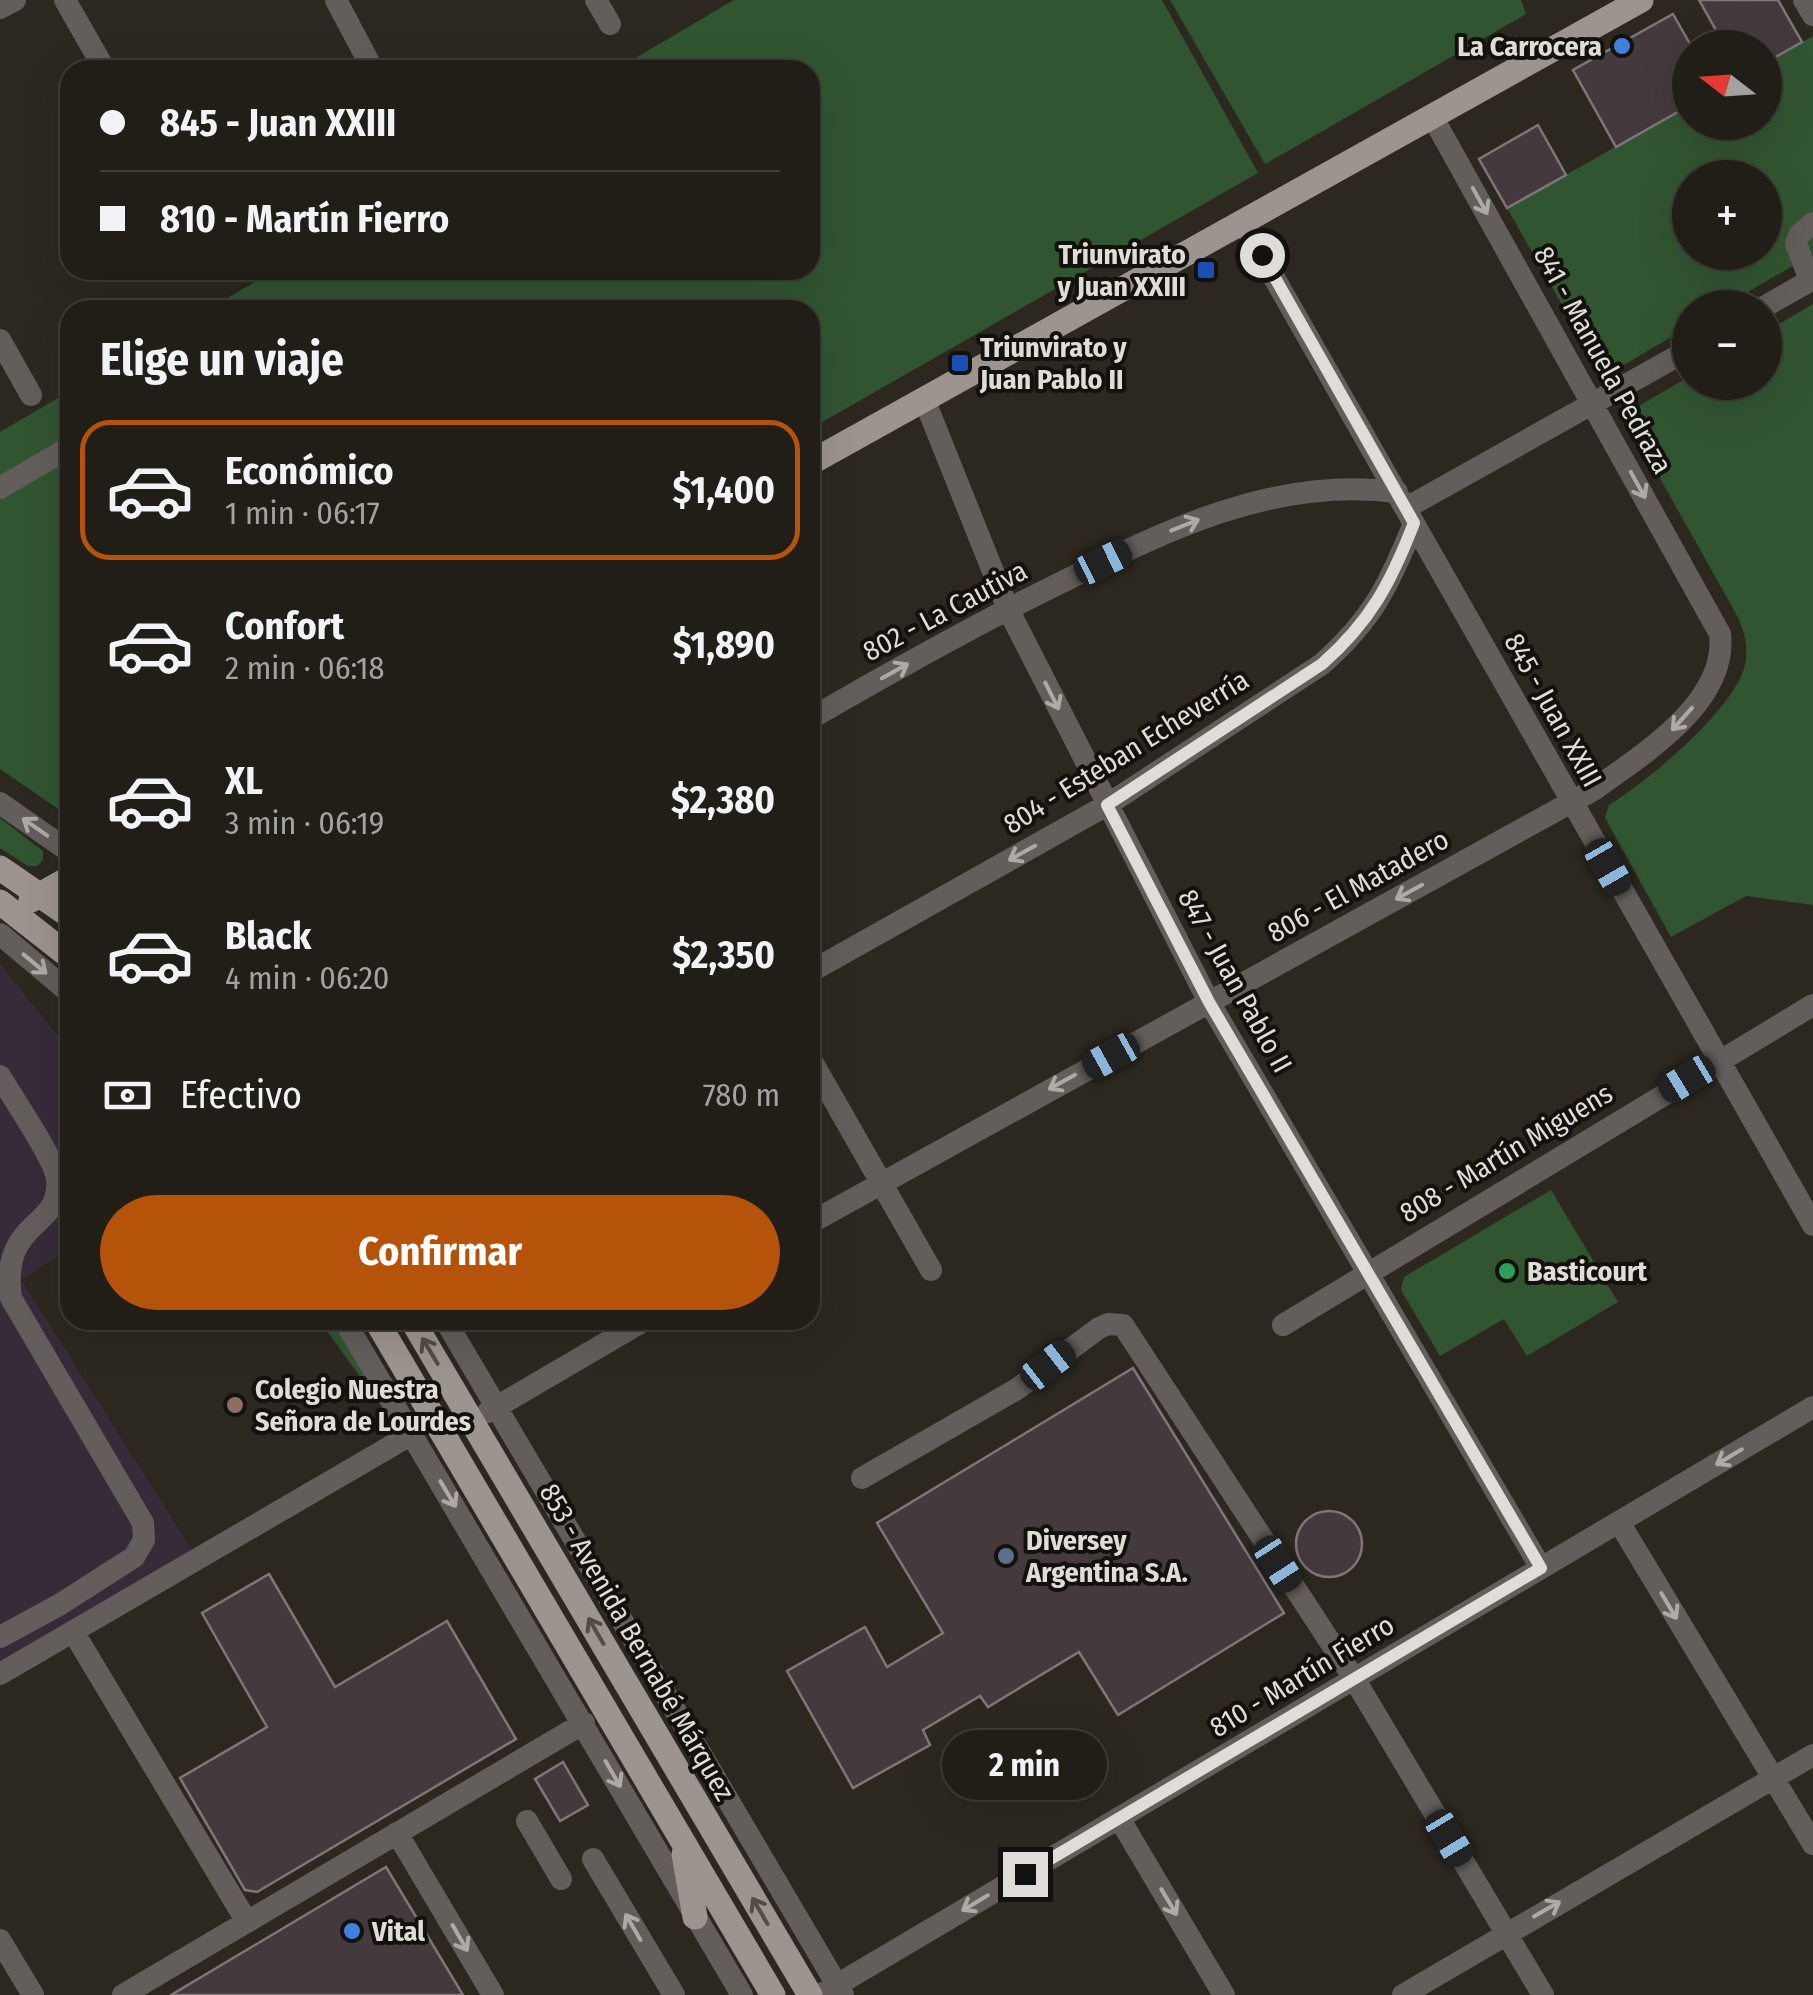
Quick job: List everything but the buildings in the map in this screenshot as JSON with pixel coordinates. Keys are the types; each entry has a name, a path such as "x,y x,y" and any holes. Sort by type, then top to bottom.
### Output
{"main road":[{"path":"820,457 1641,0"},
{"path":"0,868 60,908"},
{"path":"4,910 60,884"},
{"path":"4,910 60,950"},
{"path":"382,1330 773,1995"},
{"name":"853 - Avenida Bernabé Márquez","path":"418,1330 810,1995"},
{"path":"681,1839 695,1917"}],"street":[{"path":"0,8 15,0"},
{"path":"65,0 99,60"},
{"path":"336,0 368,60"},
{"path":"596,0 610,24"},
{"path":"1804,0 1813,15"},
{"name":"841 - Manuela Pedraza","path":"1432,116 1720,634"},
{"name":"845 - Juan XXIII","path":"1243,223 1813,1225"},
{"path":"1782,297 1812,280 1796,244 1799,235 1813,223"},
{"path":"0,340 30,395"},
{"path":"1405,508 1672,358"},
{"name":"847 - Juan Pablo II","path":"924,399 1008,609 1209,1002 1541,1568"},
{"path":"0,488 60,453"},
{"name":"802 - La Cautiva","path":"820,713 1008,609 1135,546 1246,503 1315,489 1405,508"},
{"name":"804 - Esteban Echeverría","path":"820,966 1107,805 1322,664 1343,646 1386,589 1405,508"},
{"name":"806 - El Matadero","path":"820,1217 1570,803 1654,746 1701,697 1718,669 1720,634"},
{"path":"0,803 60,845"},
{"path":"0,934 60,985"},
{"name":"808 - Martín Miguens","path":"1283,1325 1813,1005"},
{"path":"820,1075 931,1270"},
{"path":"0,1076 50,1158 58,1180 48,1208 9,1242 2,1273 11,1298 144,1523 144,1540 134,1557 58,1606 0,1637"},
{"path":"862,1478 1017,1389 1099,1328 1124,1325 1356,1680 1543,1995"},
{"path":"350,1330 742,1995"},
{"name":"853 - Avenida Bernabé Márquez","path":"451,1330 834,1992"},
{"path":"472,1420 628,1330"},
{"name":"810 - Martín Fierro","path":"834,1992 1119,1818 1813,1407"},
{"path":"0,1674 412,1434"},
{"path":"1619,1522 1813,1844"},
{"path":"74,1633 247,1922"},
{"path":"123,1995 584,1723"},
{"path":"1403,1995 1813,1755"},
{"path":"1119,1818 1224,1995"},
{"path":"527,1820 561,1879"},
{"path":"397,1833 493,1995"},
{"path":"593,1859 674,1995"},
{"path":"0,1940 33,1995"}],"shaded area":[{"path":"0,964 60,1039 60,1255 21,1280 194,1553 0,1669"}],"green space":[{"path":"734,0 1162,0 1258,173 820,423 820,300 224,300 258,280 820,280 820,60 632,60"},
{"path":"1170,0 1521,0 1526,14 1265,164"},
{"path":"1813,36 1813,254 1751,290 1672,290 1672,337 1610,373 1599,370 1507,208 1672,115 1672,140 1782,140 1782,53"},
{"path":"1813,304 1813,905 1746,896 1671,937 1605,818 1609,805 1645,780 1708,723 1738,683 1745,665 1746,644 1735,612 1629,423 1632,410 1672,387 1672,400 1782,400 1782,322"},
{"path":"60,397 60,810 0,769 0,432"},
{"path":"0,818 43,851 43,860 37,866 28,866 0,848"},
{"name":"Basticourt","path":"1551,1190 1618,1302 1527,1356 1504,1319 1440,1356 1401,1290 1404,1277"},
{"path":"326,1330 342,1330 400,1432"}],"place":[{"name":"La Carrocera","path":"1622,46"},
{"name":"Triunvirato y Juan XXIII","path":"1206,270"},
{"name":"Triunvirato y Juan Pablo II","path":"960,363"},
{"name":"Basticourt","path":"1507,1271"},
{"name":"Colegio Nuestra Señora de Lourdes","path":"235,1405"},
{"name":"Diversey Argentina S.A.","path":"1006,1556"},
{"name":"Vital","path":"352,1931"}],"route":[{"path":"1025,1874 1541,1568 1209,1002 1107,805 1322,664 1343,646 1376,607 1414,523 1262,255"}]}
